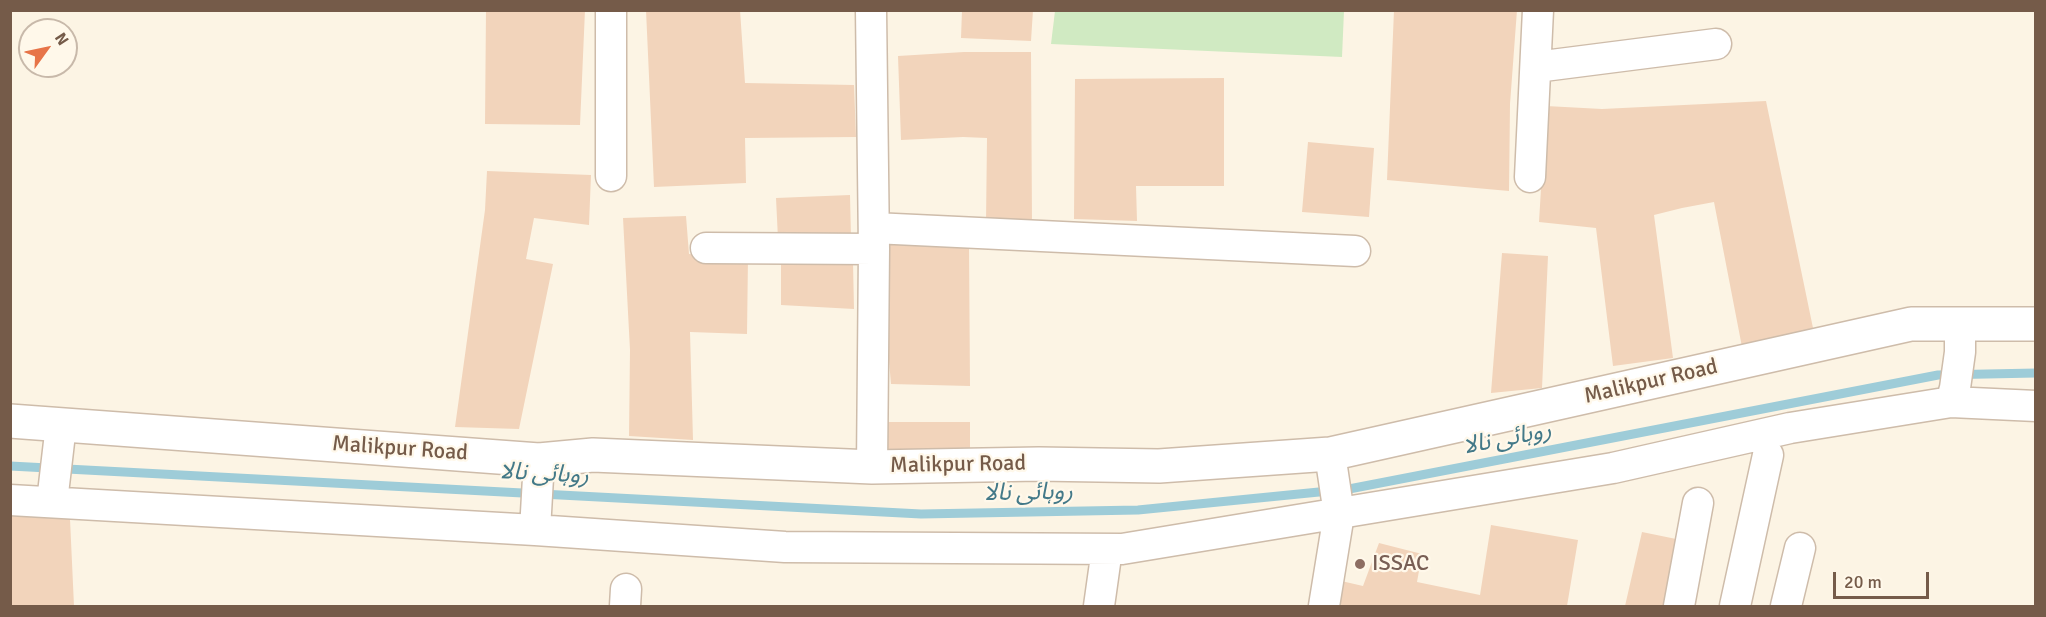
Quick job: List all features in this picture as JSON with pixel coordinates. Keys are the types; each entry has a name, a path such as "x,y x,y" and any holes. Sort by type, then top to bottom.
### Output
{"street":[{"path":"611,10 611,176"},
{"path":"871,10 874,239 872,466"},
{"path":"1530,177 1538,10"},
{"path":"1536,67 1716,44"},
{"path":"706,248 874,239 1355,251"},
{"name":"Malikpur Road","path":"10,421 60,434 538,469 593,455 872,466 1039,464 1159,466 1331,462 1911,324 1960,338 2036,324"},
{"path":"1953,395 1960,338"},
{"path":"10,500 53,494 535,524 785,547 1122,549 1612,468 1790,428 1953,395 2036,406"},
{"path":"53,494 60,434"},
{"path":"1735,606 1768,455"},
{"path":"1324,606 1339,514 1331,462"},
{"path":"535,524 538,469"},
{"path":"1679,606 1698,503"},
{"path":"1786,606 1800,548"},
{"path":"1098,606 1107,549"}],"green space":[{"path":"1055,11 1344,11 1342,57 1051,44"}],"building":[{"path":"486,10 585,10 580,125 485,124"},
{"path":"646,10 740,10 745,83 854,85 856,137 745,138 746,183 654,187"},
{"path":"962,10 1033,10 1031,41 961,38"},
{"path":"1394,10 1517,10 1510,104 1509,191 1387,180"},
{"path":"964,52 1031,52 1032,223 986,223 987,138 901,140 898,56"},
{"path":"1224,78 1224,186 1136,186 1137,221 1074,219 1075,79"},
{"path":"1766,101 1813,328 1742,347 1714,202 1682,208 1654,215 1673,358 1613,366 1596,228 1539,222 1546,106 1602,109"},
{"path":"1308,142 1374,148 1369,217 1302,212"},
{"path":"487,171 591,175 589,225 534,218 526,259 553,264 519,429 455,427 485,210"},
{"path":"850,195 851,238 778,239 776,198"},
{"path":"686,216 689,254 748,257 747,334 690,332 693,440 629,436 630,350 623,218"},
{"path":"885,243 969,246 970,386 891,384 884,302"},
{"path":"1502,253 1548,256 1542,388 1491,393"},
{"path":"781,263 853,263 854,309 781,305"},
{"path":"886,422 970,422 970,456 885,455"},
{"path":"10,516 70,519 74,606 10,606"},
{"name":"ISSAC","path":"1491,525 1578,540 1567,606 1333,606 1337,580 1363,586 1379,543 1422,554 1417,582 1480,595"},
{"path":"1642,532 1681,540 1669,606 1625,606"}],"waterway":[{"name":"روہائی نالا","path":"10,466 921,514 1138,510 1349,489 1938,375 2036,373"}],"place":[{"name":"ISSAC","path":"1360,564"}]}
